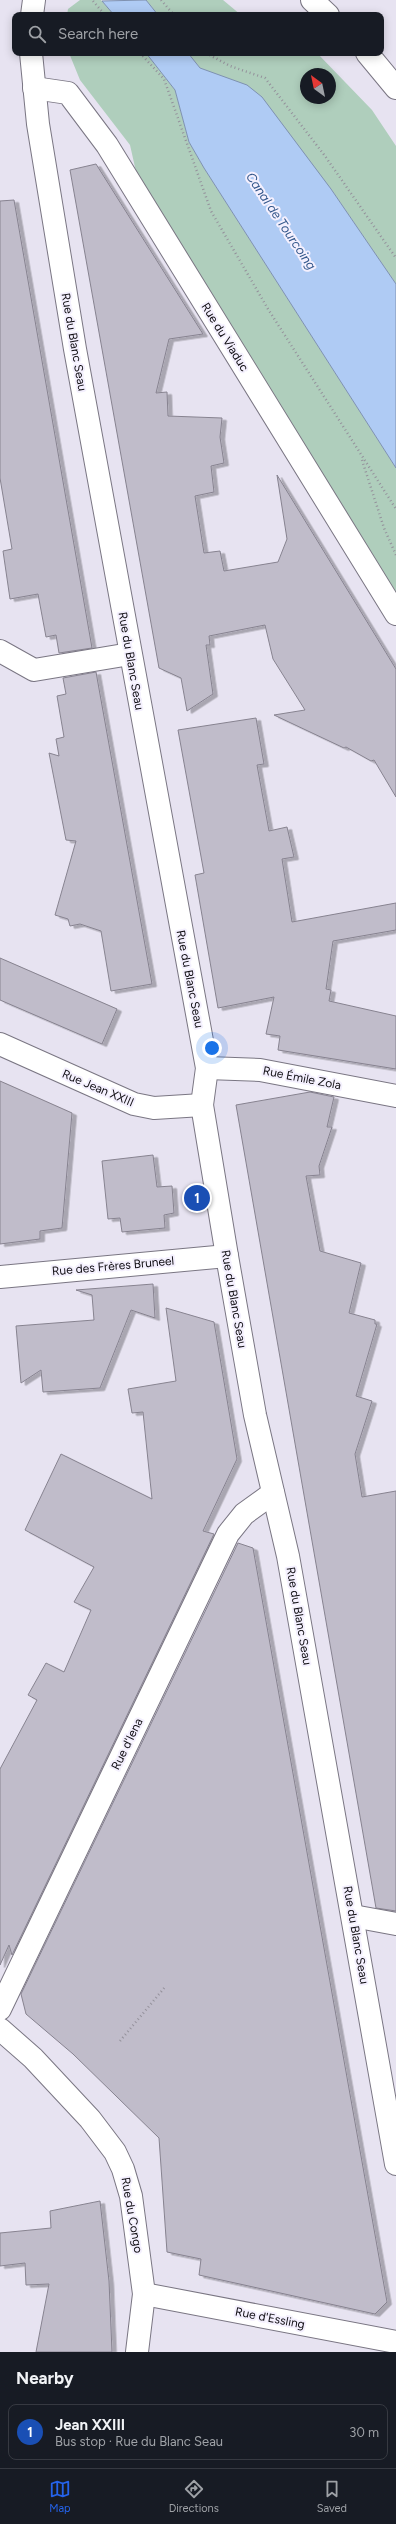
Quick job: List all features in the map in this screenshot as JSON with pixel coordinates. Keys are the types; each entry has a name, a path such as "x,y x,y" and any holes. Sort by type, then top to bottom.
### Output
{"street":[{"path":"32,12 34,0"},
{"path":"312,0 325,12"},
{"name":"Rue du Blanc Seau","path":"31,56 34,88 73,334 130,654 207,1068 202,1105 227,1256 255,1415 288,1556 396,2164"},
{"path":"369,56 396,88"},
{"name":"Rue du Viaduc","path":"34,88 68,93 107,145 396,614"},
{"path":"0,651 34,670 130,654"},
{"name":"Rue Jean XXIII","path":"0,1044 134,1104 154,1108 202,1105"},
{"name":"Rue Émile Zola","path":"207,1068 260,1070 396,1096"},
{"name":"Rue des Frères Bruneel","path":"0,1277 227,1256"},
{"name":"Rue d'Iena","path":"0,2009 228,1534 244,1514 273,1492"},
{"path":"353,1916 396,1924"},
{"name":"Rue du Congo","path":"0,2029 33,2058 90,2119 115,2152 129,2184 144,2294 137,2352"},
{"name":"Rue d'Essling","path":"144,2294 396,2342"}],"path":[{"path":"161,0 171,12"},
{"path":"93,1 102,12"},
{"path":"143,56 164,79 211,211 268,309 396,509"},
{"path":"212,56 230,66 265,78 325,156 396,258"},
{"path":"361,456 384,528 396,555"},
{"path":"120,2041 165,1987"}],"green space":[{"path":"80,0 101,0 111,12 68,12 68,9"},
{"path":"146,0 223,0 237,12 156,12"},
{"path":"70,56 148,56 175,90 189,142 204,168 396,468 396,603 139,185 130,145 80,80"},
{"path":"190,56 320,56 331,68 300,68 300,104 336,104 336,73 372,110 396,146 396,284 331,189 221,77 200,68"}],"water":[{"path":"146,0 156,12 111,12 102,1"},
{"name":"Canal de Tourcoing","path":"148,56 190,56 200,68 247,85 262,97 331,189 396,284 396,468 204,168 189,142 175,90"}],"building":[{"path":"96,164 203,334 169,339 156,393 167,392 168,416 222,418 220,437 224,463 211,466 214,492 195,496 204,553 220,551 224,571 278,562 287,539 277,475 396,669 396,797 374,760 371,761 346,747 344,748 274,715 305,710 273,659 265,625 209,636 210,645 206,645 213,694 187,711 181,678 159,668 70,170"},
{"path":"14,200 92,648 59,653 56,635 46,637 38,594 10,599 3,551 12,549 0,478 0,201"},
{"path":"96,672 152,984 111,991 101,931 80,924 70,926 68,919 55,915 76,841 66,840 49,753 59,756 56,739 64,737 57,696 66,694 63,678"},
{"path":"256,718 264,764 257,765 269,831 287,827 294,857 282,859 292,922 396,903 396,930 333,941 326,989 331,990 329,1001 396,1016 396,1069 278,1050 280,1036 266,1034 274,997 218,1008 195,875 204,873 178,730"},
{"path":"0,958 117,1009 102,1044 0,1000"},
{"path":"0,1081 72,1113 62,1228 40,1231 40,1239 0,1244"},
{"path":"310,1092 334,1097 327,1127 332,1127 319,1166 320,1175 306,1176 320,1251 361,1263 349,1313 375,1320 375,1324 377,1324 356,1396 372,1401 355,1454 362,1497 396,1491 396,1911 376,1908 236,1105"},
{"path":"153,1155 157,1187 172,1186 174,1213 164,1215 165,1228 122,1232 120,1218 108,1219 102,1161"},
{"path":"153,1284 155,1318 131,1310 100,1388 43,1392 41,1370 21,1383 16,1326 94,1320 92,1295 76,1290"},
{"path":"166,1308 214,1322 237,1459 203,1531 214,1534 12,1955 9,1945 0,1965 0,1769 37,1700 28,1695 46,1663 64,1672 91,1610 74,1602 94,1567 25,1530 61,1454 152,1499 143,1412 132,1413 128,1389 176,1381"},
{"path":"238,1543 253,1548 387,2302 375,2314 199,2275 201,2259 167,2252 159,2138 73,2054 26,2014 21,1994"},
{"path":"100,2201 109,2281 112,2352 36,2352 49,2284 26,2285 25,2263 0,2266 0,2233 51,2228 50,2211"}],"place":[{"name":"Jean XXIII","path":"197,1198"}]}
